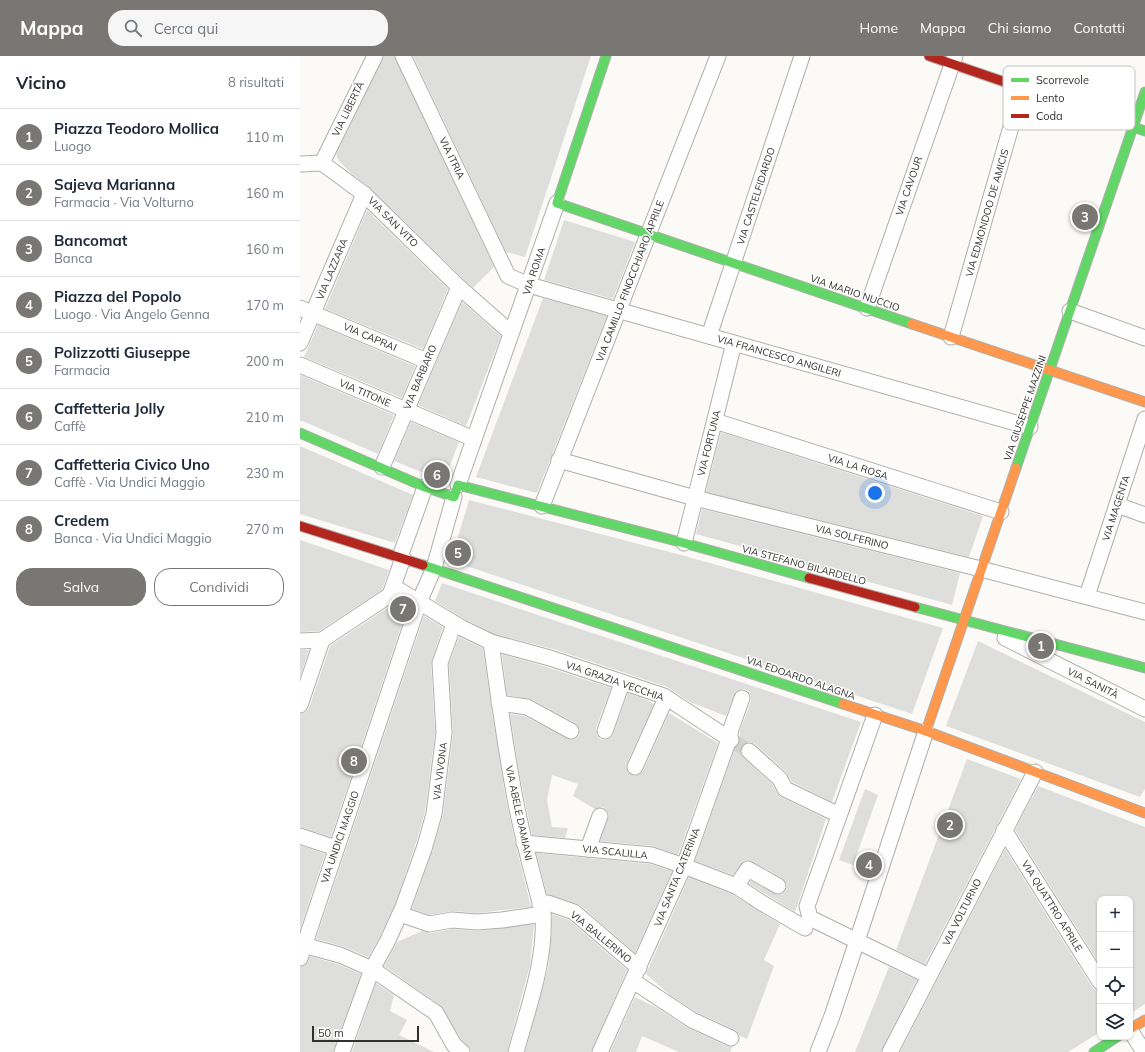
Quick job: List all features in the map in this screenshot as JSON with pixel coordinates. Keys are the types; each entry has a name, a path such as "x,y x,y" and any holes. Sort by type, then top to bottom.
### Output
{"main road":[{"name":"VIA ROMA","path":"557,203 606,56"},
{"path":"929,56 954,60 1003,80"},
{"name":"VIA GIUSEPPE MAZZINI","path":"1135,120 1145,92"},
{"path":"1135,127 1145,130"},
{"name":"VIA GIUSEPPE MAZZINI","path":"926,731 970,623 981,569 1132,130"},
{"name":"VIA MARIO NUCCIO","path":"557,203 1145,402"},
{"name":"VIA STEFANO BILARDELLO","path":"300,433 382,467 425,487 542,506 684,543 970,623 1145,668"},
{"name":"VIA EDOARDO ALAGNA","path":"300,526 441,570 926,731 1145,812"},
{"path":"1133,1028 1145,1020"},
{"path":"1094,1052 1113,1040"}],"street":[{"name":"VIA LIBERTÀ","path":"322,163 375,56"},
{"name":"VIA ITRIA","path":"403,56 508,276 529,285"},
{"name":"VIA CAMILLO FINOCCHIARO APRILE","path":"542,506 718,56"},
{"name":"VIA CASTELFIDARDO","path":"709,336 802,56"},
{"name":"VIA CAVOUR","path":"867,308 954,60"},
{"name":"VIA EDMONDOO DE AMICIS","path":"951,337 1010,130"},
{"path":"300,164 322,163"},
{"name":"VIA SAN VITO","path":"322,163 364,194 459,287 511,333"},
{"name":"VIA LAZZARA","path":"300,343 306,311 364,194"},
{"name":"VIA ROMA","path":"441,570 468,437 511,333 557,203"},
{"name":"VIA FRANCESCO ANGILERI","path":"529,285 1030,427"},
{"name":"VIA BARBARO","path":"382,467 459,287"},
{"name":"VIA CAPRAI","path":"306,311 427,361"},
{"path":"1070,311 1145,338"},
{"name":"VIA FORTUNA","path":"684,543 734,343"},
{"name":"VIA TITONE","path":"300,365 468,437"},
{"name":"VIA MAGENTA","path":"1086,596 1145,419"},
{"name":"VIA LA ROSA","path":"714,422 1001,512"},
{"name":"VIA SOLFERINO","path":"559,460 695,498 981,569 1145,612"},
{"path":"300,641 322,640 392,591 400,557 425,487"},
{"path":"1117,505 1145,515"},
{"name":"VIA UNDICI MAGGIO","path":"302,950 336,848 424,605 441,570"},
{"path":"392,591 424,605 454,624 491,642"},
{"name":"VIA SANITÀ","path":"970,623 1145,709"},
{"name":"VIA VIVONA","path":"342,1052 372,969 400,914 424,849 434,814 444,733 440,663 454,624"},
{"path":"300,705 322,640"},
{"name":"VIA GRAZIA VECCHIA","path":"491,642 550,658 666,698 730,740"},
{"name":"VIA ABELE DAMIANI","path":"491,642 499,703 515,798 524,843 542,909 543,925 538,968 516,1052"},
{"path":"605,731 622,683"},
{"path":"635,767 666,698"},
{"name":"VIA SANTA CATERINA","path":"600,1052 684,866 730,740 731,729 742,698"},
{"path":"499,703 527,706 571,731"},
{"path":"876,715 834,813 807,906 810,918 930,976"},
{"path":"818,1052 832,1016 926,731"},
{"path":"749,751 780,779 785,789 834,813"},
{"name":"VIA VOLTURNO","path":"890,1052 1035,772"},
{"path":"588,849 600,816"},
{"name":"VIA QUATTRO APRILE","path":"1004,830 1097,977"},
{"path":"300,836 336,848"},
{"name":"VIA SCALILLA","path":"524,843 652,855 736,886 805,928"},
{"path":"736,886 748,869 778,886"},
{"name":"VIA BALLERINO","path":"400,914 429,924 452,920 477,922 502,920 542,909 548,904 574,912 636,974 692,1020 731,1038"},
{"path":"302,950 340,955 372,969 436,1014 454,1045 462,1052"},
{"path":"1133,1035 1144,1052"}],"building":[{"path":"384,56 394,56 494,267 473,288 370,188 352,174 338,160 336,154"},
{"path":"413,56 591,56 525,257 506,252"},
{"path":"367,210 448,289 423,349 325,309"},
{"path":"564,220 635,242 613,299 544,280"},
{"path":"543,298 607,316 537,493 476,477"},
{"path":"462,302 501,336 466,426 418,405"},
{"path":"318,325 415,366 402,398 304,357"},
{"path":"300,375 394,415 378,454 300,421"},
{"path":"411,422 459,442 444,481 394,461"},
{"path":"721,432 983,516 969,557 706,492"},
{"path":"300,446 413,495 395,543 300,514"},
{"path":"469,500 681,555 943,628 912,714 451,561"},
{"path":"702,509 960,573 952,605 696,534"},
{"path":"300,540 389,570 382,590 319,631 300,632"},
{"path":"442,583 861,722 832,802 792,782 786,772 755,744 750,742 746,743 740,749 740,753 743,757 773,785 781,797 826,819 795,912 749,884 751,881 778,895 783,894 787,886 786,882 782,878 752,861 744,861 733,875 695,861 735,748 740,741 740,731 751,701 749,692 745,689 736,691 726,716 690,702 667,687 553,649 494,634 466,620 435,601"},
{"path":"397,600 408,606 331,837 300,827 300,714 306,712 309,708 330,646 395,603"},
{"path":"424,616 443,627 431,663 435,733 425,812 395,904 368,957 342,946 316,939"},
{"path":"459,637 483,648 506,800 531,907 477,913 453,911 430,915 412,909 443,815 453,734 449,664"},
{"path":"978,641 1145,722 1145,789 1140,797 946,726"},
{"path":"300,650 309,650 300,677"},
{"path":"502,654 611,688 596,728 598,737 602,740 611,738 628,693 654,704 627,763 626,768 632,775 636,776 643,771 669,713 718,743 678,855 653,846 600,841 609,815 607,811 603,807 595,809 573,796 578,784 552,775 547,800 552,827 568,828 565,838 532,835 520,777 510,714 524,716 571,740 579,736 580,730 575,723 531,699 507,695"},
{"path":"967,759 1021,779 925,964 896,950"},
{"path":"1038,786 1145,827 1145,1004 1133,1012 1133,896 1097,896 1097,960 1015,830"},
{"path":"865,789 878,795 853,865 839,860"},
{"path":"300,845 325,854 300,930"},
{"path":"1005,849 1092,987 1097,990 1097,1034 1068,1052 900,1052"},
{"path":"536,853 650,864 672,871 635,953 580,905 547,894"},
{"path":"689,877 732,894 780,924 764,960 774,966 747,1039 740,1036 735,1030 696,1012 670,995 646,974"},
{"path":"552,914 569,920 627,970 591,1052 525,1052 548,968 552,932"},
{"path":"534,924 530,965 507,1052 471,1052 461,1039 441,1006 384,966 397,942 422,931 431,933 452,929 478,931"},
{"path":"310,956 337,964 361,974 333,1052 300,1052 300,967 306,964"},
{"path":"889,967 917,980 881,1052 855,1052"},
{"path":"376,983 394,995 390,1011 407,1020 399,1035 434,1052 352,1052"},
{"path":"635,997 657,1008 688,1028 732,1047 730,1052 679,1052 642,1036 636,1052 610,1052"}],"tunnel":[{"path":"731,740 749,751"}],"traffic: fast":[{"path":"606,56 557,203 912,324"},
{"path":"1135,121 1145,92"},
{"path":"1135,127 1145,131"},
{"path":"1016,468 1132,130"},
{"path":"300,433 425,487 454,497 458,485 684,543 809,578"},
{"path":"423,565 843,704"},
{"path":"915,607 1145,668"},
{"path":"1094,1052 1112,1040"}],"traffic: slow":[{"path":"912,324 1145,402"},
{"path":"926,731 1016,468"},
{"path":"843,704 926,731 1145,813"},
{"path":"1133,1027 1145,1020"}],"traffic: jam":[{"path":"929,56 1003,81"},
{"path":"300,526 423,565"},
{"path":"809,578 915,607"}],"place":[{"name":"Bancomat","path":"1085,217"},
{"name":"Caffetteria Jolly","path":"437,475"},
{"name":"Polizzotti Giuseppe","path":"458,553"},
{"name":"Caffetteria Civico Uno","path":"403,609"},
{"name":"Piazza Teodoro Mollica","path":"1041,646"},
{"name":"Credem","path":"354,761"},
{"name":"Sajeva Marianna","path":"950,825"},
{"name":"Piazza del Popolo","path":"869,865"}]}
